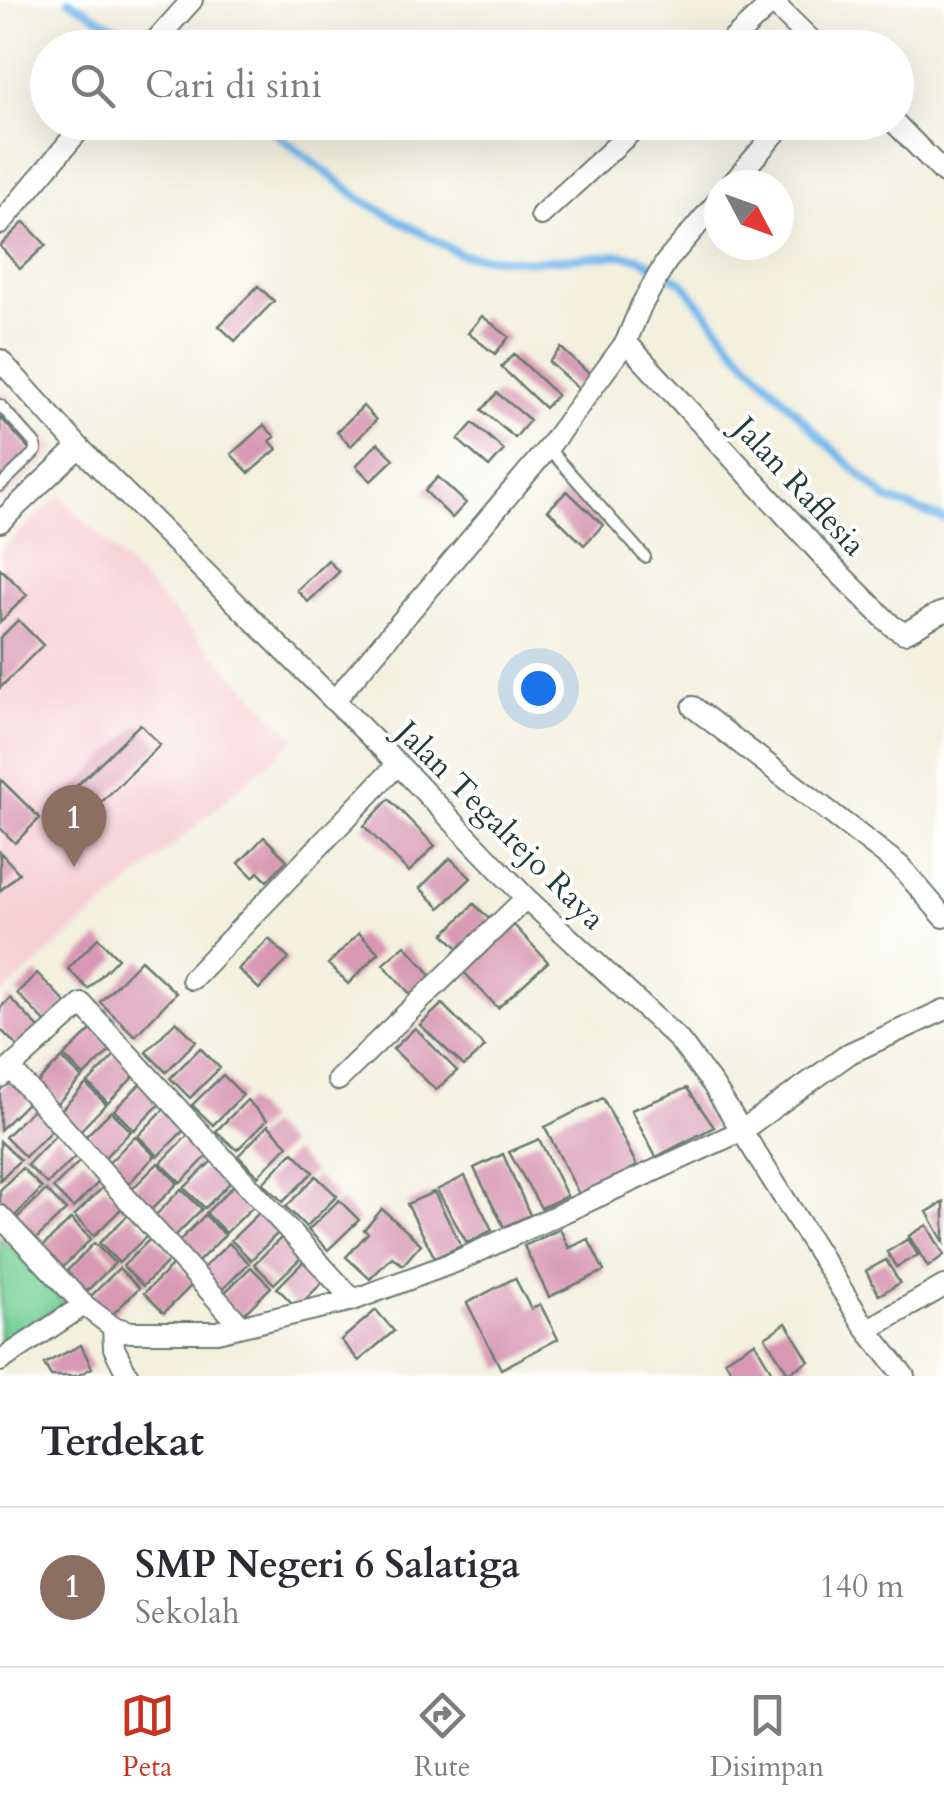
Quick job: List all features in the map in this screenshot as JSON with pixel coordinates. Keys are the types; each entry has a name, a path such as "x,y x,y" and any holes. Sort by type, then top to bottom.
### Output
{"street":[{"path":"164,30 192,0"},
{"path":"743,30 773,1 802,30"},
{"path":"0,224 71,140"},
{"path":"541,215 622,140"},
{"path":"745,170 770,140"},
{"path":"912,140 944,173"},
{"path":"334,701 548,448 626,342 660,271 704,218"},
{"name":"Jalan Raflesia","path":"626,342 892,626 904,633 944,612"},
{"name":"Jalan Tegalrejo Raya","path":"0,360 79,447 398,764 526,898 679,1040 713,1086 867,1330 904,1376"},
{"path":"0,522 79,447"},
{"path":"694,707 900,866 944,916"},
{"path":"192,979 398,764"},
{"path":"338,1080 526,898"},
{"path":"241,1326 5,1072 82,1004 353,1300"},
{"path":"0,1216 84,1305 114,1327 131,1332 217,1332 353,1300 455,1262 741,1131 850,1053 944,1010"},
{"path":"867,1330 944,1286"},
{"path":"0,1361 84,1305"},
{"path":"114,1327 114,1348 128,1376"}],"lane":[{"path":"0,406 36,444 36,451 0,486"},
{"path":"548,448 646,556"}],"shaded area":[{"path":"0,386 57,449 0,504"},
{"path":"59,494 296,739 0,996 0,551"}],"green space":[{"path":"0,1236 65,1303 0,1343"}],"building":[{"path":"24,222 46,245 20,269 0,246"},
{"path":"258,286 274,301 235,341 219,326"},
{"path":"482,316 509,337 495,354 468,333"},
{"path":"561,348 592,376 580,390 549,362"},
{"path":"514,354 557,395 545,408 501,367"},
{"path":"497,393 530,420 515,438 482,410"},
{"path":"363,406 376,420 351,446 337,432"},
{"path":"0,417 31,451 0,480"},
{"path":"473,423 504,450 489,467 458,440"},
{"path":"264,425 275,437 270,441 277,449 249,473 231,454"},
{"path":"378,443 394,459 371,481 356,466"},
{"path":"438,477 466,503 452,518 425,491"},
{"path":"567,491 603,525 584,545 548,510"},
{"path":"328,560 339,572 308,602 297,590"},
{"path":"0,568 27,595 0,622"},
{"path":"18,620 43,645 0,688 0,638"},
{"path":"140,724 160,745 79,824 59,803"},
{"path":"0,779 40,818 15,843 0,828"},
{"path":"389,799 435,846 409,872 364,826"},
{"path":"264,837 287,860 267,881 258,872 253,877 239,863"},
{"path":"0,852 19,873 0,891"},
{"path":"450,858 471,878 440,908 420,888"},
{"path":"474,904 495,924 464,954 444,934"},
{"path":"514,925 548,962 498,1008 463,971"},
{"path":"359,933 379,953 348,984 328,964"},
{"path":"98,938 118,958 88,989 68,969"},
{"path":"269,939 289,959 259,989 238,969"},
{"path":"405,945 433,977 412,996 383,964"},
{"path":"141,960 176,993 135,1036 100,1002"},
{"path":"37,973 67,1004 47,1024 17,993"},
{"path":"10,998 40,1029 20,1049 0,1029 0,1008"},
{"path":"442,1004 485,1047 464,1066 420,1025"},
{"path":"176,1021 196,1041 166,1072 146,1052"},
{"path":"95,1026 115,1046 84,1076 64,1056"},
{"path":"415,1028 457,1071 436,1090 393,1049"},
{"path":"200,1048 220,1068 190,1098 170,1078"},
{"path":"118,1052 138,1072 108,1103 88,1083"},
{"path":"62,1058 82,1078 52,1109 31,1089"},
{"path":"223,1075 243,1095 213,1125 192,1105"},
{"path":"145,1079 165,1099 134,1130 114,1110"},
{"path":"10,1080 30,1100 0,1130 0,1090"},
{"path":"86,1084 106,1104 76,1135 56,1115"},
{"path":"687,1088 714,1127 656,1157 631,1110"},
{"path":"603,1098 637,1166 580,1196 545,1127"},
{"path":"247,1100 267,1120 237,1150 216,1131"},
{"path":"168,1105 189,1125 158,1156 138,1136"},
{"path":"35,1107 55,1127 25,1157 5,1137"},
{"path":"111,1111 131,1131 101,1161 81,1141"},
{"path":"268,1125 288,1145 258,1176 238,1156"},
{"path":"191,1132 211,1152 181,1183 161,1163"},
{"path":"57,1134 78,1154 47,1184 27,1165"},
{"path":"135,1136 155,1156 125,1187 105,1167"},
{"path":"539,1139 567,1196 541,1208 509,1152"},
{"path":"0,1141 20,1160 0,1180"},
{"path":"293,1152 313,1172 283,1202 263,1183"},
{"path":"503,1154 530,1215 504,1227 474,1168"},
{"path":"83,1158 103,1178 73,1208 53,1188"},
{"path":"215,1158 235,1178 205,1208 184,1188"},
{"path":"158,1163 178,1183 147,1214 127,1194"},
{"path":"22,1168 42,1188 12,1219 0,1207 0,1190"},
{"path":"316,1176 337,1196 306,1227 286,1207"},
{"path":"465,1176 492,1230 467,1243 437,1190"},
{"path":"236,1183 257,1203 226,1233 206,1213"},
{"path":"105,1185 125,1205 94,1236 74,1216"},
{"path":"181,1189 202,1209 171,1240 151,1220"},
{"path":"46,1190 66,1210 35,1240 15,1220"},
{"path":"434,1192 461,1246 435,1258 407,1204"},
{"path":"339,1200 359,1220 328,1250 308,1230"},
{"path":"944,1202 944,1242 927,1212"},
{"path":"382,1209 421,1244 403,1265 392,1257 370,1279 346,1257 368,1233 364,1230"},
{"path":"262,1210 282,1229 251,1260 231,1240"},
{"path":"130,1213 150,1233 119,1263 99,1243"},
{"path":"205,1215 225,1235 194,1266 174,1246"},
{"path":"71,1219 91,1239 60,1270 40,1249"},
{"path":"927,1225 944,1255 928,1267 909,1236"},
{"path":"560,1229 569,1248 588,1239 604,1271 549,1297 524,1246"},
{"path":"285,1234 305,1254 274,1284 254,1264"},
{"path":"153,1236 174,1256 143,1286 123,1266"},
{"path":"908,1239 918,1255 896,1267 887,1252"},
{"path":"94,1243 115,1263 84,1294 64,1274"},
{"path":"229,1243 249,1263 219,1293 198,1273"},
{"path":"307,1258 327,1278 297,1308 277,1288"},
{"path":"886,1260 900,1283 879,1295 866,1271"},
{"path":"175,1263 195,1282 164,1313 144,1293"},
{"path":"251,1267 271,1287 241,1317 220,1297"},
{"path":"119,1268 139,1288 109,1318 89,1298"},
{"path":"515,1278 531,1309 540,1304 558,1339 501,1369 467,1303"},
{"path":"376,1310 394,1331 359,1361 341,1340"},
{"path":"786,1323 809,1361 788,1373 765,1337"},
{"path":"755,1342 774,1376 734,1376 725,1360"},
{"path":"81,1345 92,1368 77,1376 51,1376 44,1364"}],"waterway":[{"path":"69,0 120,30"},
{"path":"284,140 362,200 462,255 530,261 619,255 640,258 682,282 736,349 821,438 887,499 944,519"}],"place":[{"name":"SMP Negeri 6 Salatiga","path":"74,867"}]}
